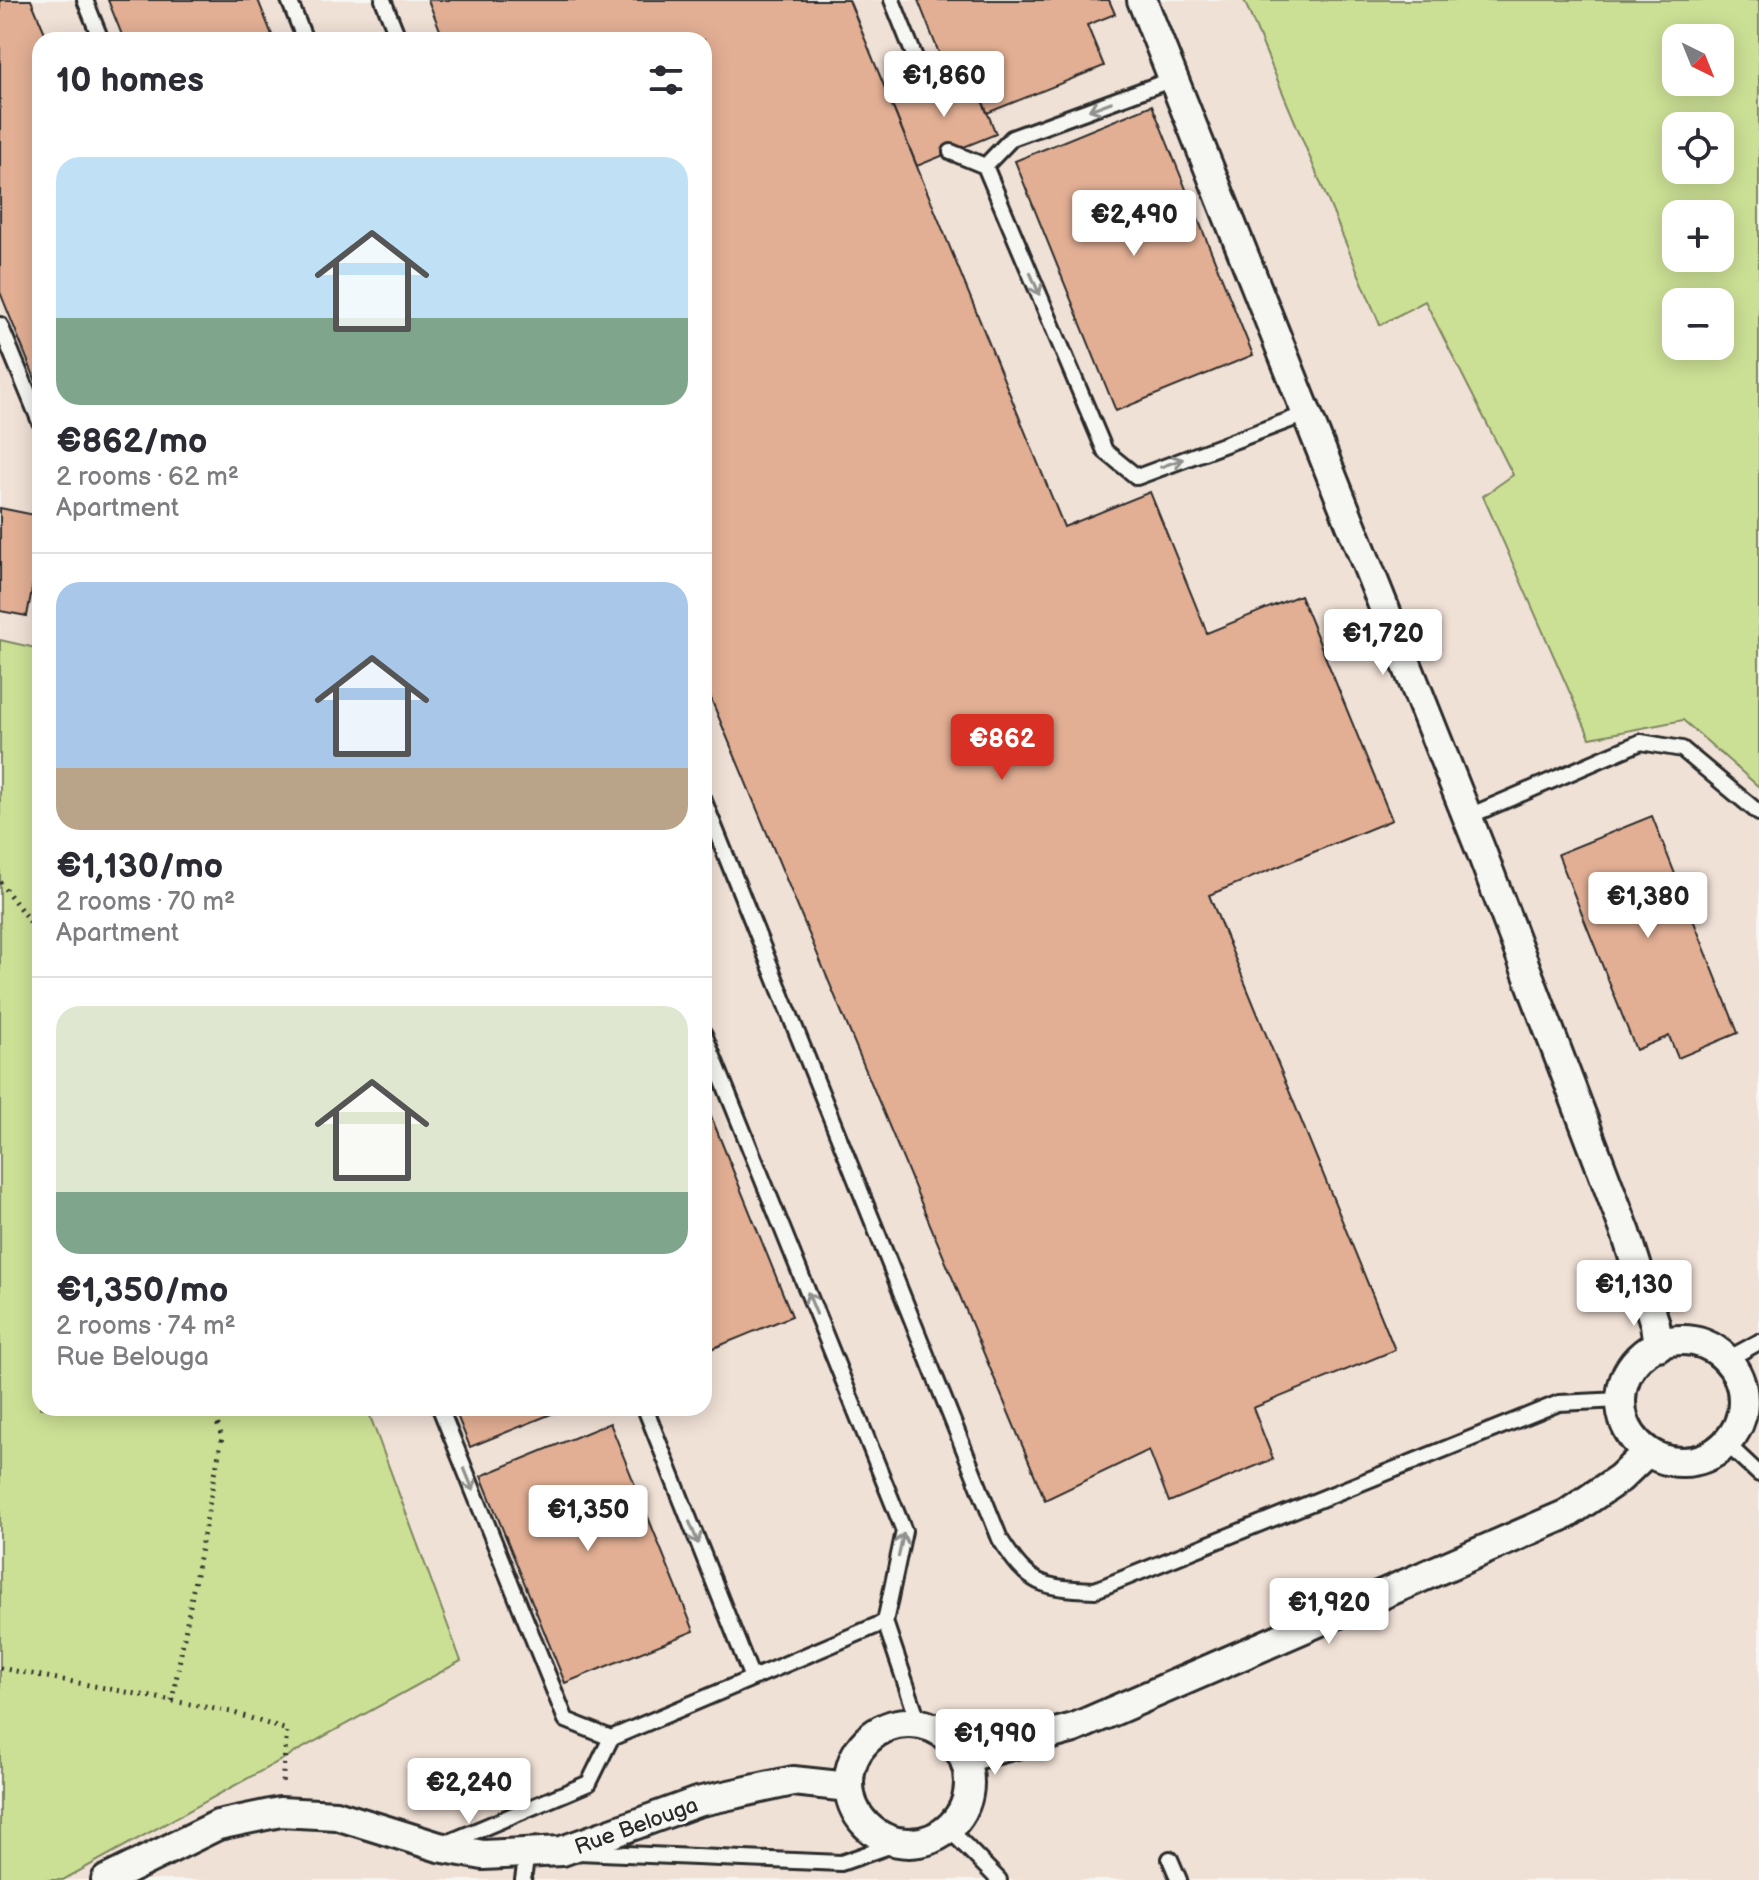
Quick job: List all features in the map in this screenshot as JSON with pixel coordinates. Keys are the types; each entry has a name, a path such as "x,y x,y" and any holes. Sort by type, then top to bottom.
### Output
{"street":[{"path":"1142,0 1467,817 1626,1233 1655,1324 1658,1346"},
{"path":"1671,1341 1695,1341 1717,1351 1734,1368 1743,1390 1742,1414 1732,1436 1715,1453 1693,1462 1669,1462 1647,1452 1630,1435 1621,1413 1622,1388 1631,1366 1658,1346 1671,1341"},
{"path":"964,1758 1074,1728 1567,1514 1620,1478 1647,1452"},
{"path":"901,1723 919,1723 945,1735 964,1758 969,1777 968,1796 961,1814 949,1829 925,1842 898,1843 874,1833 856,1812 849,1787 850,1769 857,1752 868,1738 883,1728 901,1723"},
{"name":"Rue Belouga","path":"106,1880 218,1825 280,1812 336,1815 439,1847 525,1866 697,1802 793,1781 849,1787"}],"lane":[{"path":"85,0 98,32"},
{"path":"289,0 302,32"},
{"path":"383,0 396,32"},
{"path":"892,0 928,90"},
{"path":"985,166 1012,138 1173,79"},
{"path":"951,152 985,166 1105,451 1137,477 1306,414"},
{"path":"0,325 32,403"},
{"path":"1467,817 1641,742 1682,749 1759,813"},
{"path":"712,821 1000,1539 1019,1570 1054,1589 1095,1590 1559,1403 1621,1400"},
{"path":"712,1054 904,1531 885,1622 919,1723"},
{"path":"1726,1360 1759,1342"},
{"path":"443,1416 566,1720 611,1738"},
{"path":"648,1416 752,1678"},
{"path":"1726,1443 1759,1474"},
{"path":"439,1847 589,1783 611,1738 885,1622"},
{"path":"949,1829 999,1880"},
{"path":"562,1851 841,1863 898,1843"},
{"path":"1170,1859 1179,1880"}],"path":[{"path":"0,882 32,925"},
{"path":"172,1701 222,1437 215,1416"},
{"path":"0,1668 231,1712 287,1730 280,1812"}],"shaded area":[{"path":"0,0 1759,0 1759,1880 0,1880"}],"green space":[{"path":"1244,0 1759,0 1759,787 1683,720 1590,738 1483,496 1513,475 1425,301 1380,325"},
{"path":"0,640 32,647 32,1416 370,1416 461,1661 63,1880 0,1880"}],"building":[{"path":"0,0 31,0 45,32 32,32 32,371 0,292"},
{"path":"108,0 258,0 271,32 121,32"},
{"path":"428,0 849,0 1064,527 1150,492 1207,633 1300,595 1392,820 1209,895 1395,1350 1253,1408 1273,1459 1169,1502 1149,1450 1045,1500 712,701 712,32 441,32"},
{"path":"918,0 1109,0 1115,14 1087,25 1104,66 987,113 971,72 950,81"},
{"path":"971,72 996,134 917,166 892,105"},
{"path":"1152,105 1253,355 1116,411 1015,161"},
{"path":"0,508 32,514 32,589 27,616 0,611"},
{"path":"1652,816 1738,1033 1678,1058 1669,1036 1636,1050 1558,854"},
{"path":"712,1119 792,1316 712,1349"},
{"path":"457,1416 546,1416 470,1447"},
{"path":"610,1423 694,1631 565,1683 481,1476"}]}
